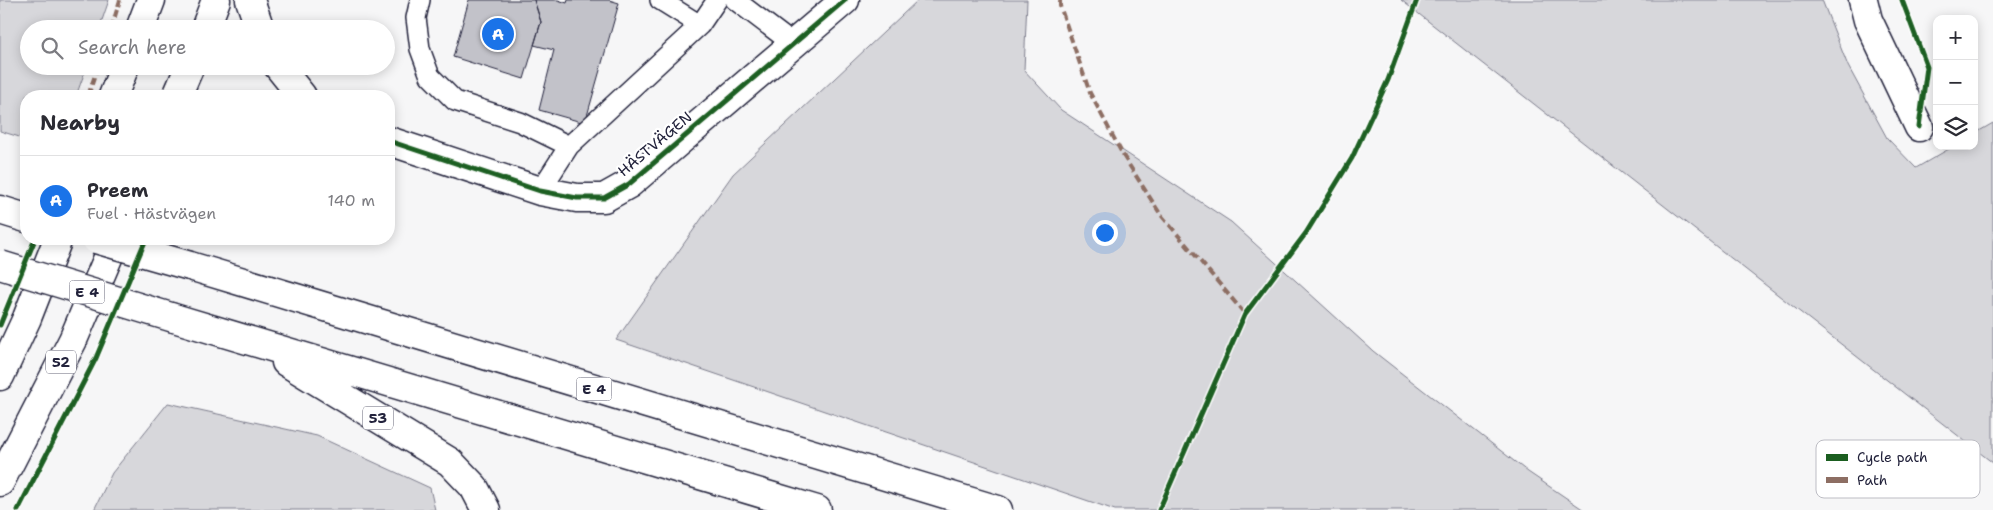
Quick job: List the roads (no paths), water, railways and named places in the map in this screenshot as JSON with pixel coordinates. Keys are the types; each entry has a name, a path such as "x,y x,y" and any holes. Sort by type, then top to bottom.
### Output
{"main road":[{"path":"143,20 151,0"},
{"path":"208,20 216,0"},
{"path":"250,0 257,20"},
{"name":"HÄSTVÄGEN","path":"395,143 540,191 577,198 604,198 629,184 844,0"},
{"path":"1863,0 1868,20 1919,127"},
{"path":"115,90 121,75"},
{"path":"180,90 186,75"},
{"path":"285,75 297,90"},
{"path":"0,210 20,216"},
{"path":"0,376 27,318 56,245"},
{"name":"52","path":"0,482 73,340 113,245"},
{"name":"E 4","path":"117,245 998,510"},
{"name":"E 4","path":"0,265 817,510"},
{"name":"53","path":"253,342 450,462 474,487 486,510"}],"lane":[{"path":"420,0 416,18 420,49 430,76 455,101 520,122 569,146"},
{"path":"660,0 700,25"},
{"path":"540,191 569,146 700,25 717,0"},
{"path":"735,0 793,44"}],"place":[{"name":"Preem","path":"498,34"}]}
